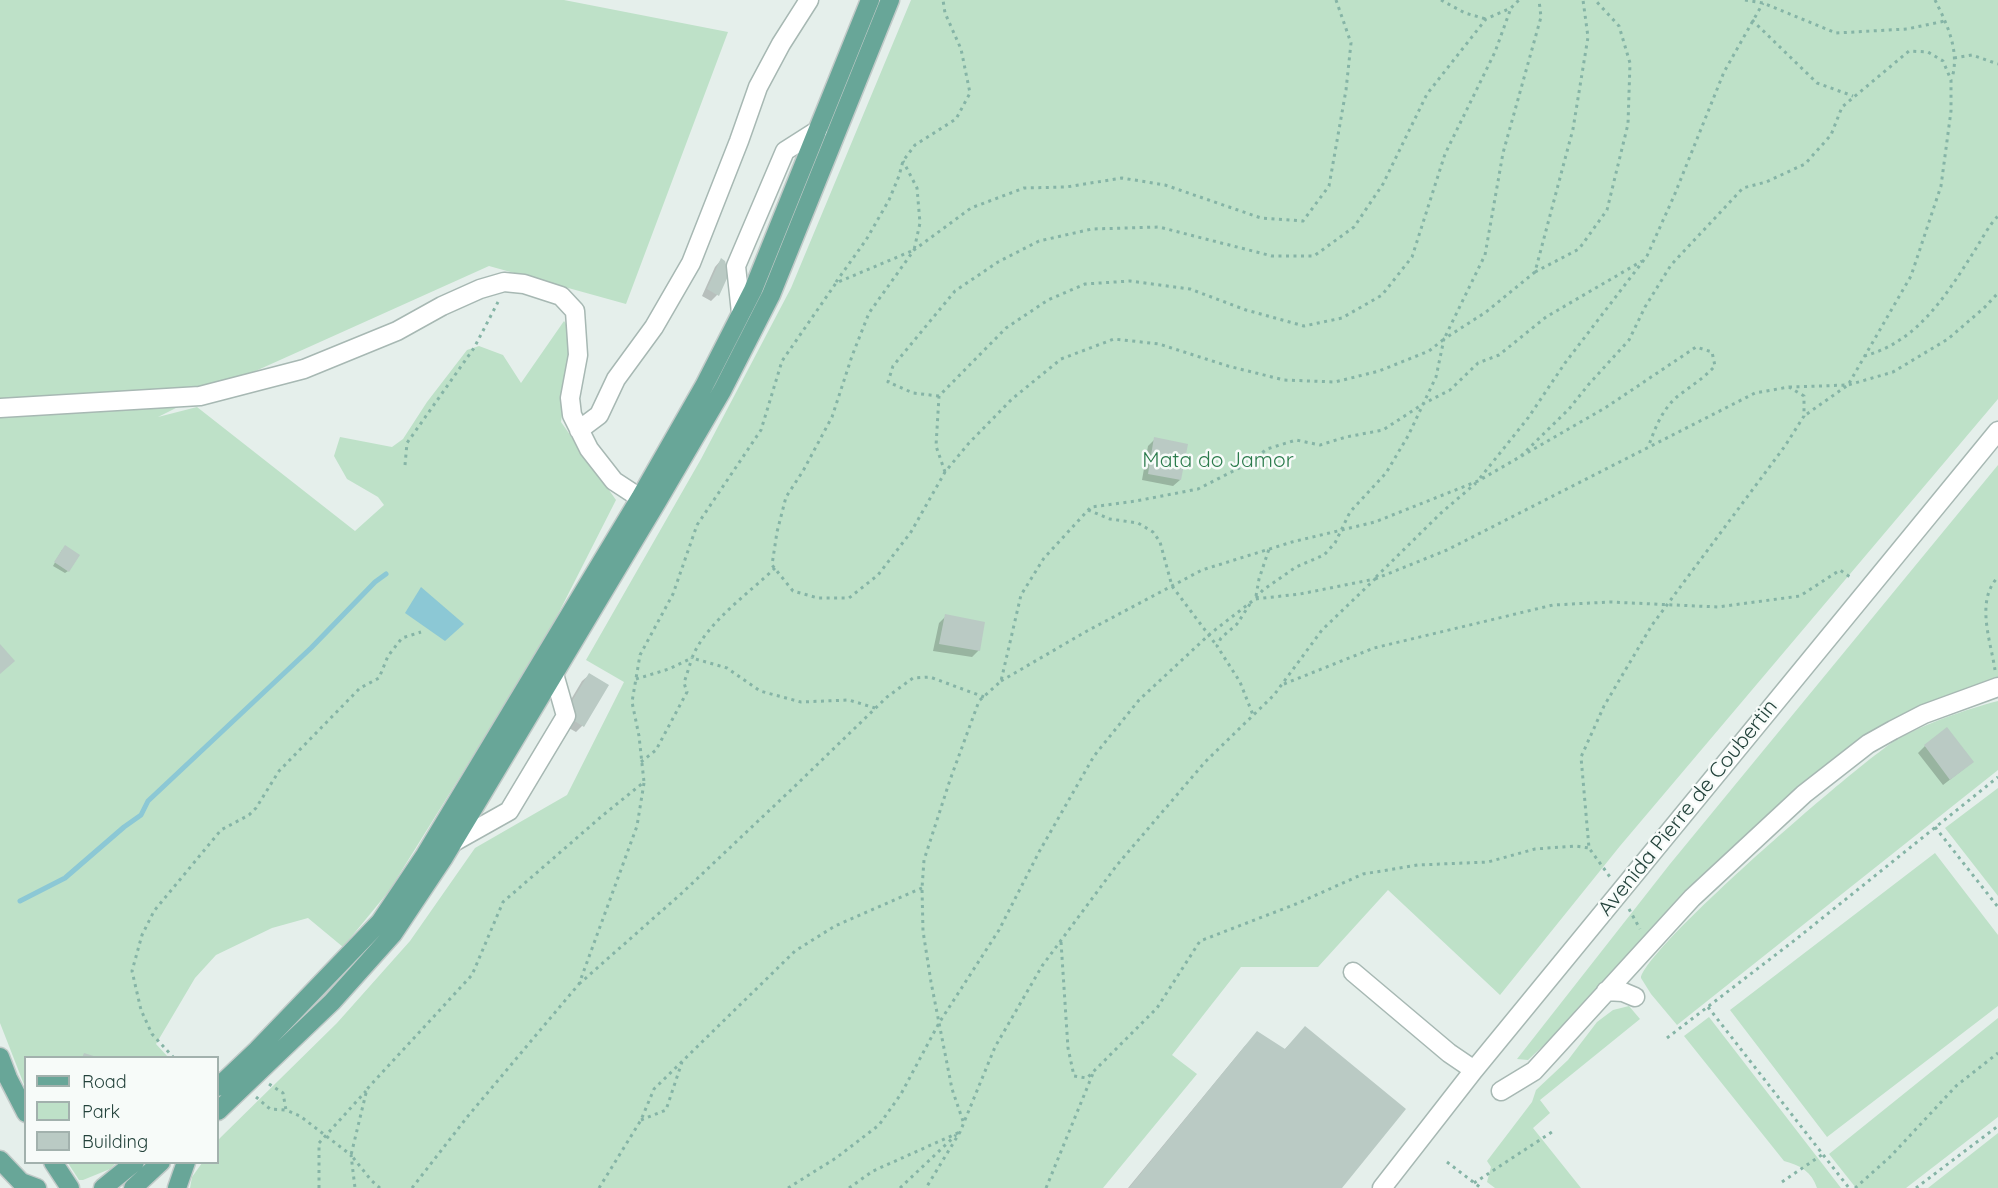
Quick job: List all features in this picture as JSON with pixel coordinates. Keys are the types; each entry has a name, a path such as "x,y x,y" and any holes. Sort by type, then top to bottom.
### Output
{"main road":[{"path":"219,1086 257,1050 380,922 425,855 640,498 704,386 753,290 870,0"},
{"path":"219,1110 332,1002 393,934 452,843 722,391 771,295 890,0"},
{"path":"0,1057 24,1109"},
{"path":"0,1160 21,1182 37,1188"},
{"path":"54,1164 70,1188"},
{"path":"89,1188 109,1184 133,1164"},
{"path":"133,1188 159,1164"},
{"path":"177,1188 185,1164"}],"street":[{"path":"579,430 599,415 616,379 654,327 691,262 758,87 781,44 809,0"},
{"path":"0,408 200,396 304,369 397,331 442,306 480,289 504,282 524,284 561,296 575,311 578,355 570,398 572,415 589,449 614,481 640,498"},
{"name":"Avenida Pierre de Coubertin","path":"1382,1188 1474,1070 1998,431"},
{"path":"452,843 509,811 566,716 554,674"},
{"path":"1501,1091 1534,1071 1720,870 1804,794 1868,744 1924,714 1998,687"},
{"path":"1606,991 1623,992 1635,997 1625,971"},
{"path":"1353,972 1449,1053 1474,1070"}],"path":[{"path":"579,984 637,826 644,782 633,702 640,655 674,594 696,525 761,430 782,361 866,240 889,200 903,161 915,145 956,119 970,93 961,49 945,13 943,0"},
{"path":"836,283 914,250 971,208 1024,188 1066,187 1122,178 1165,185 1261,218 1303,221 1329,186 1346,90 1351,43 1336,0"},
{"path":"1442,0 1465,13 1485,19"},
{"path":"939,396 912,393 888,382 893,366 955,291 998,261 1039,241 1092,229 1159,227 1272,256 1314,256 1354,227 1383,184 1428,94 1485,19 1511,8 1519,0"},
{"path":"788,1188 836,1158 879,1125 901,1094 939,1023 999,930 1039,852 1094,756 1139,700 1208,635 1255,599 1263,590 1296,567 1324,555 1335,543 1350,512 1386,473 1408,436 1436,377 1444,339 1485,255 1503,153 1541,17 1539,0"},
{"path":"1535,272 1573,129 1588,37 1583,0"},
{"path":"903,161 918,188 920,223 914,250 870,313 852,357 832,417 786,497 777,532 772,565 793,591 818,598 849,598 878,575 911,532 945,472 969,443 1012,399 1061,359 1114,339 1159,344 1228,366 1284,380 1335,382 1379,370 1429,351 1486,312 1535,272 1579,249 1606,210 1628,124 1630,63 1619,26 1595,0"},
{"path":"1745,0 1763,3 1836,33 1907,29 1945,21"},
{"path":"1649,945 1620,892 1589,848 1581,757 1604,706 1652,625 1785,446 1803,416 1848,385 1911,276 1941,186 1951,111 1953,41 1935,0"},
{"path":"926,1188 960,1132 995,1047 1042,966 1124,856 1205,762 1282,684 1322,630 1441,513 1478,481 1528,418 1565,363 1642,261 1674,196 1724,72 1763,3"},
{"path":"945,472 936,446 939,396 1006,328 1048,300 1085,284 1130,281 1190,290 1246,310 1304,326 1342,318 1382,295 1412,257 1445,154 1495,52 1511,8"},
{"path":"1752,20 1817,83 1853,96"},
{"path":"1521,456 1569,409 1629,340 1645,307 1671,265 1743,188 1766,182 1805,164 1831,135 1842,107 1909,51 1928,52 1943,61 1951,80"},
{"path":"1954,58 1972,55 1998,64"},
{"path":"1864,356 1894,344 1932,313 1998,216"},
{"path":"1001,681 1021,595 1044,558 1091,507 1198,489 1245,465 1267,449 1296,440 1320,445 1346,436 1383,430 1423,404 1450,390 1478,363 1499,355 1546,317 1642,261"},
{"path":"405,465 407,443 474,348 506,290 504,282"},
{"path":"1255,599 1300,594 1375,579 1457,545 1537,506 1755,393 1789,387 1848,385 1893,372 1939,345 1985,307 1998,293"},
{"path":"963,1122 952,1089 939,1023 923,931 922,888 924,860 979,702 1001,681 1087,631 1202,570 1269,549 1375,522 1478,481 1605,408 1696,347 1712,352 1716,366 1703,379 1676,398 1656,424 1649,446"},
{"path":"1789,387 1804,396 1803,416"},
{"path":"1088,510 1110,519 1138,523 1153,532 1160,542 1172,586 1240,681 1253,715"},
{"path":"1255,599 1269,549"},
{"path":"641,762 656,750 687,692 684,683 697,646 725,614 775,568"},
{"path":"1282,684 1374,648 1553,604 1610,602 1718,607 1800,596 1840,570 1849,575"},
{"path":"1998,577 1986,600 1986,623 1998,687"},
{"path":"1217,646 1221,638 1237,624 1251,602"},
{"path":"172,1056 152,1034 141,1010 132,971 142,935 154,911 221,830 249,815 256,808 279,771 360,688 379,678 388,656 402,638 421,632"},
{"path":"636,679 669,669 692,658 727,668 760,691 801,702 849,700 875,708"},
{"path":"412,1188 468,1116 579,984 682,893 794,788 886,697 913,678 930,677 984,698"},
{"path":"1667,1038 1998,777"},
{"path":"320,1188 319,1143 472,975 503,902 644,782"},
{"path":"1935,827 1998,908"},
{"path":"1061,940 1068,1048 1074,1076 1087,1078 1157,1008 1200,941 1296,904 1363,874 1418,865 1488,862 1535,849 1575,846 1589,848"},
{"path":"599,1188 641,1120 654,1089 795,951 835,926 922,888"},
{"path":"1708,1007 1850,1188"},
{"path":"1855,1188 1891,1156 1956,1086 1988,1058 1998,1053"},
{"path":"641,1120 666,1110 682,1060"},
{"path":"1046,1188 1095,1069"},
{"path":"249,1081 270,1109 286,1110 300,1116 351,1155 380,1188"},
{"path":"249,1081 283,1093 286,1110"},
{"path":"355,1188 351,1155 367,1089"},
{"path":"1916,1188 1998,1126"},
{"path":"1474,1183 1556,1130"},
{"path":"849,1188 873,1171 960,1132"},
{"path":"900,1188 960,1132"},
{"path":"1982,1138 1986,1142"},
{"path":"1782,1182 1822,1154"},
{"path":"1448,1162 1481,1188"}],"green space":[{"path":"0,0 564,0 728,32 626,304 489,266 158,417 197,407 355,531 384,505 378,497 347,479 334,456 340,437 392,447 403,439 427,402 467,350 479,346 503,355 521,383 564,321 573,334 561,422 616,500 552,626 389,891 343,947 308,918 272,928 216,955 195,978 156,1044 167,1056 24,1056 24,1084 0,1023"},
{"name":"Mata do Jamor","path":"911,0 1998,0 1998,399 1620,846 1500,995 1388,890 1318,967 1241,967 1172,1055 1197,1074 1103,1188 190,1188 192,1177 201,1164 219,1164 220,1138 337,1023 410,941 475,848 567,795 624,682 586,660 701,459 791,288"},
{"path":"1998,465 1998,683 1879,730 1528,1060 1517,1059 1670,864"},
{"path":"1998,701 1998,770 1677,1025 1641,978 1652,960 1678,931 1801,817 1841,782 1896,740 1919,728"},
{"path":"1998,788 1998,896 1945,828"},
{"path":"1935,853 1998,935 1998,1006 1827,1137 1730,1010"},
{"path":"1629,1006 1640,1019 1540,1100 1550,1113 1533,1128 1581,1188 1495,1188 1487,1182 1491,1167 1487,1161 1532,1102 1536,1090 1568,1060 1597,1022 1613,1010"},
{"path":"1709,1017 1841,1188 1817,1188 1805,1170 1784,1161 1684,1036"},
{"path":"1998,1018 1998,1117 1906,1188 1856,1188 1829,1154"},
{"path":"1998,1133 1998,1188 1928,1188"},
{"path":"69,1164 115,1164 110,1169 79,1180"}],"water":[{"path":"421,587 464,624 445,641 405,613"}],"building":[{"path":"721,258 725,261 729,274 719,296 707,289"},
{"path":"1154,437 1188,444 1181,480 1148,474"},
{"path":"65,545 80,555 69,572 54,562"},
{"path":"945,614 985,622 980,651 939,644"},
{"path":"0,644 15,661 0,674"},
{"path":"589,673 609,685 584,727 573,720 569,706"},
{"path":"1947,727 1974,762 1950,780 1924,745"},
{"path":"1305,1026 1406,1109 1342,1188 1129,1188 1257,1031 1285,1049"}],"waterway":[{"path":"20,901 65,878 141,815 148,801 311,648 375,582 386,574"}]}
